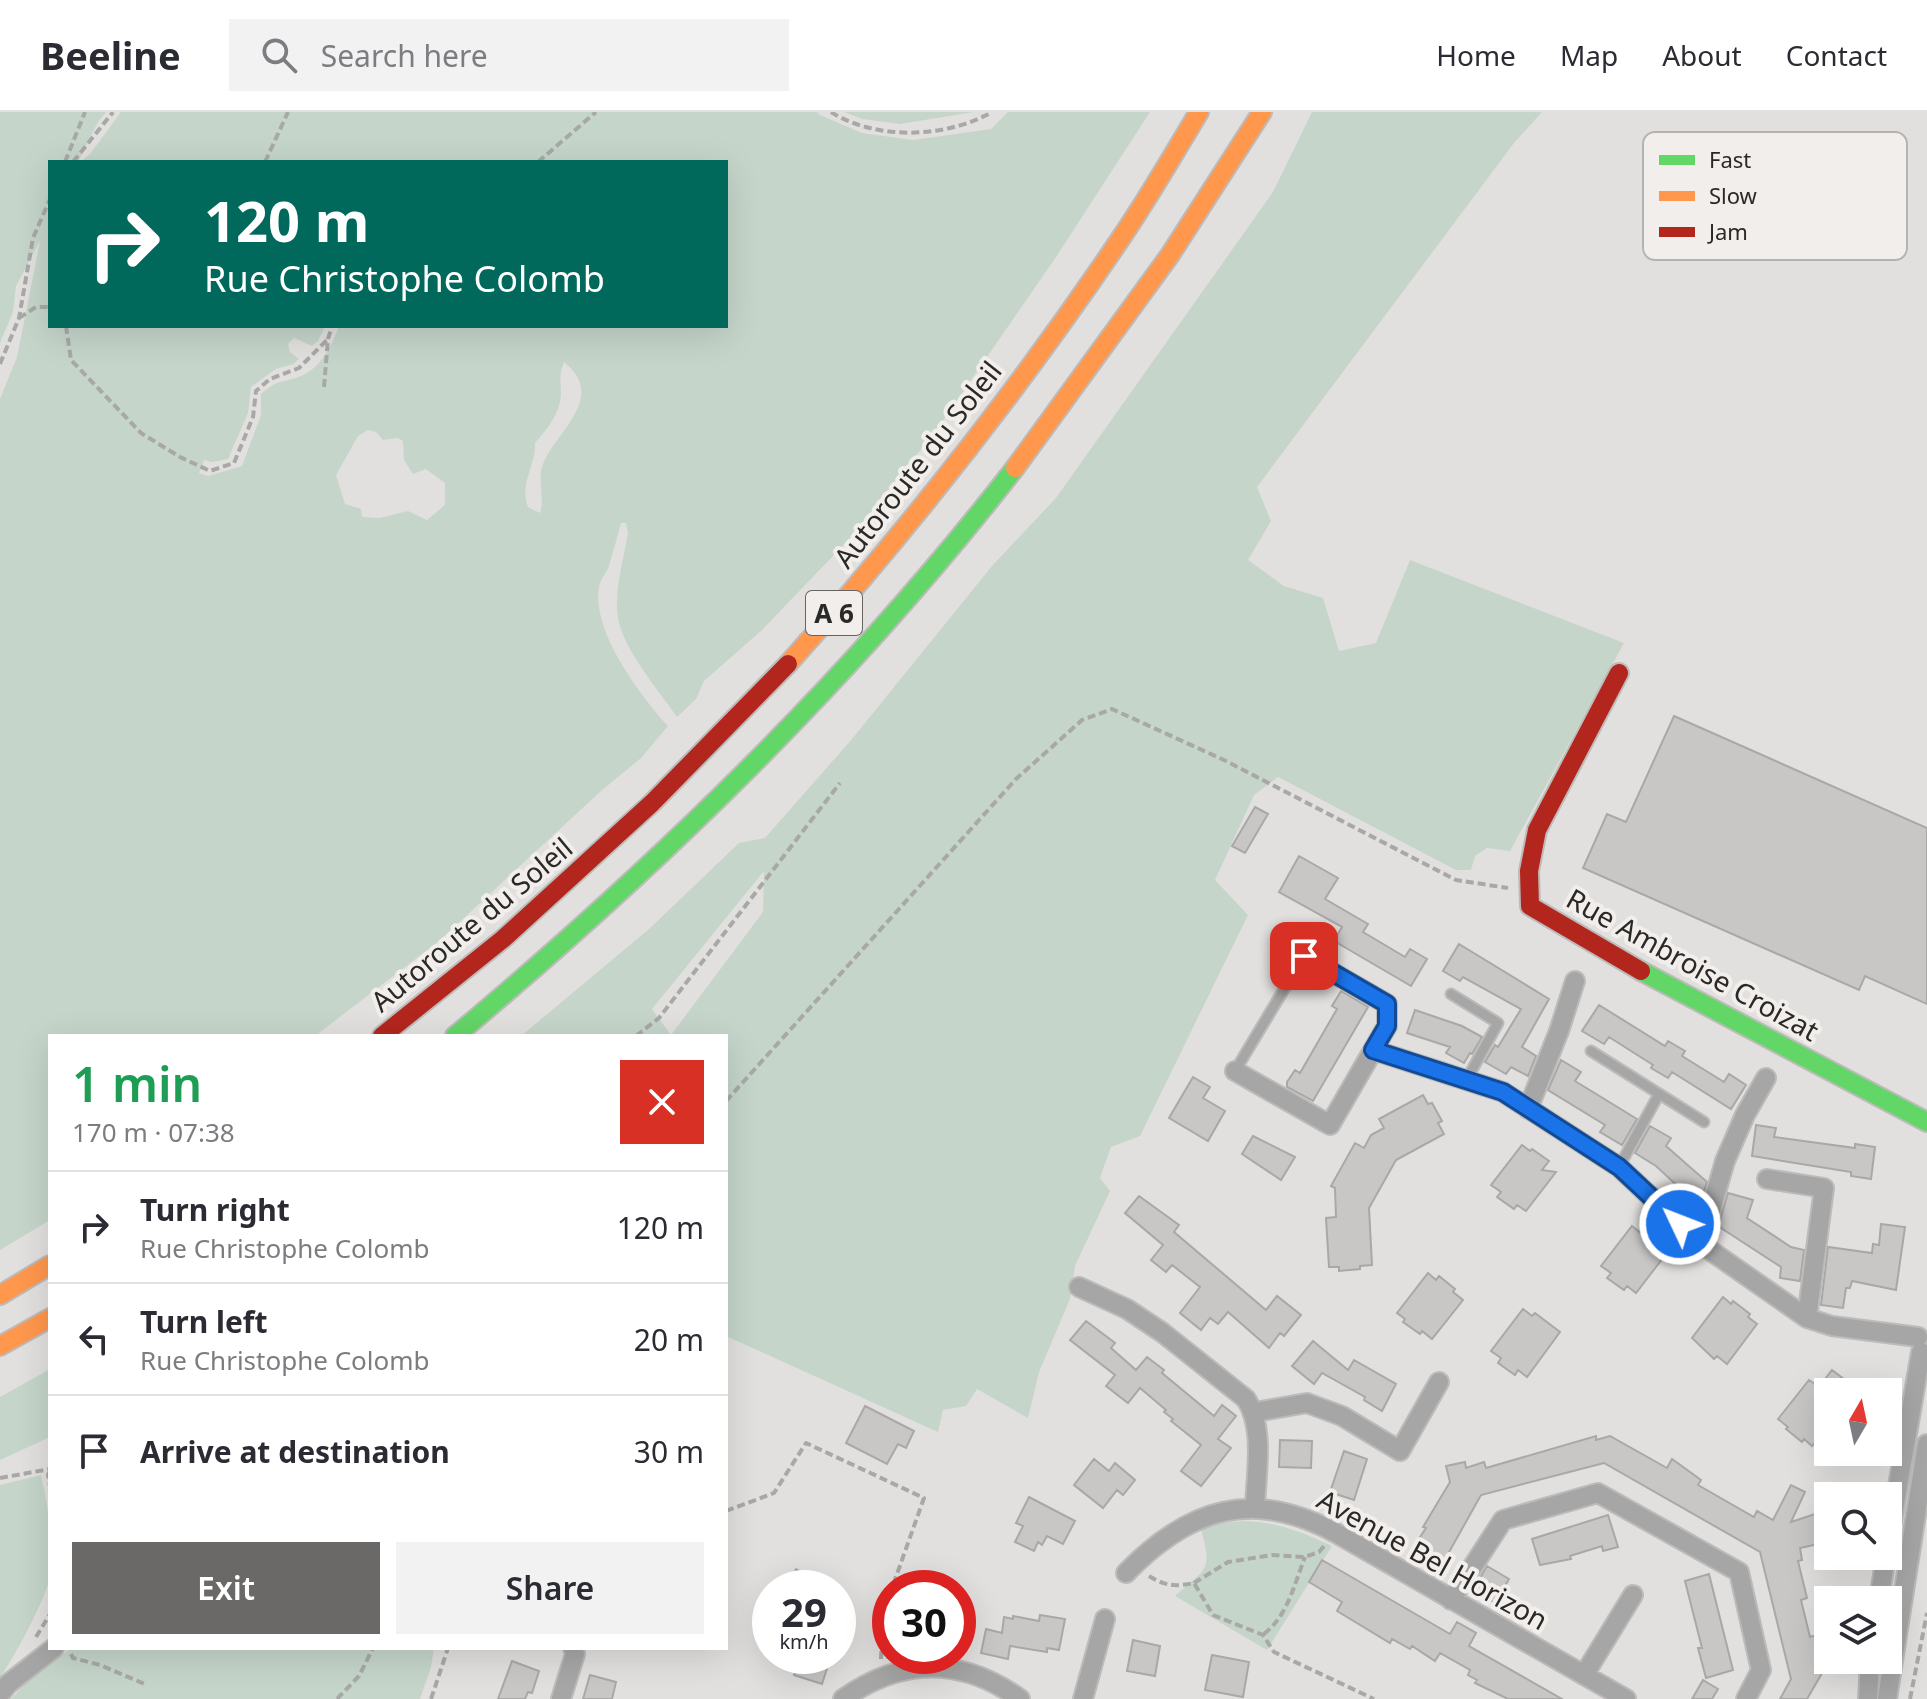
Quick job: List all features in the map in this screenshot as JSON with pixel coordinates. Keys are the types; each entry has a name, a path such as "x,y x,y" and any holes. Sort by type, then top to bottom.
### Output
{"main road":[{"name":"Autoroute du Soleil","path":"384,1034 503,939 652,803 788,664 876,565 963,457 1120,240 1199,112"},
{"name":"A 6","path":"457,1034 684,835 832,685 918,588 992,499 1072,394 1173,252 1262,112"},
{"name":"Rue Ambroise Croizat","path":"1619,673 1537,830 1529,871 1530,906 1608,953 1927,1122"},
{"path":"0,1295 48,1266"},
{"path":"0,1346 48,1319"}],"street":[{"path":"1235,1071 1330,1125 1387,1026 1387,1004 1304,956"},
{"path":"1528,1109 1575,981"},
{"path":"1373,1050 1503,1092 1619,1167 1701,1244 1807,1318 1832,1326 1923,1342 1899,1482"},
{"path":"1701,1244 1725,1161 1745,1115 1766,1078"},
{"path":"1767,1179 1824,1188 1807,1318"},
{"path":"1079,1287 1127,1309 1163,1333 1246,1399 1255,1412 1255,1507"},
{"path":"1255,1412 1307,1403 1342,1416 1400,1451 1439,1382"},
{"path":"1887,1699 1927,1444"},
{"path":"1451,1600 1503,1520 1598,1493 1739,1572 1761,1670 1746,1699"},
{"name":"Avenue Bel Horizon","path":"1129,1570 1149,1550 1184,1525 1226,1510 1255,1507 1317,1523 1626,1699"},
{"path":"1584,1675 1633,1595"},
{"path":"1083,1699 1105,1619"},
{"path":"0,1694 51,1650"},
{"path":"561,1699 574,1650"},
{"path":"843,1699 881,1676 939,1666 986,1678 1020,1699"},
{"path":"1868,1699 1869,1674"}],"lane":[{"path":"1235,1071 1304,956"},
{"path":"1451,994 1498,1023 1467,1079"},
{"path":"1591,1051 1704,1122"},
{"path":"1619,1167 1659,1094"}],"path":[{"path":"66,160 85,112"},
{"path":"75,160 113,112"},
{"path":"266,160 288,112"},
{"path":"540,160 596,112"},
{"path":"831,112 868,128 940,131 975,122 992,112"},
{"path":"0,364 19,318 33,238 48,204"},
{"path":"19,318 36,307 48,307"},
{"path":"66,328 71,360 141,433 210,471 234,463 253,417 256,391 270,379 299,368 328,339"},
{"path":"324,387 331,328"},
{"path":"728,1099 1016,779 1082,720 1112,709 1224,760 1456,880 1530,891"},
{"path":"639,1034 659,1018 840,783"},
{"path":"728,1510 774,1493 806,1443 924,1498 898,1570"},
{"path":"0,1478 48,1470"},
{"path":"1129,1570 1163,1585 1177,1587 1194,1583 1228,1562 1272,1555 1305,1557 1319,1552 1336,1533"},
{"path":"1263,1635 1276,1624 1285,1609 1305,1557"},
{"path":"1194,1583 1213,1615 1263,1635 1274,1652 1374,1699"},
{"path":"1910,1699 1927,1613"},
{"path":"70,1650 73,1658 100,1665 147,1685"},
{"path":"337,1699 359,1676 372,1650"},
{"path":"431,1699 447,1650"}],"green space":[{"path":"0,112 106,112 79,160 48,160 48,328 324,328 312,346 294,338 288,344 290,352 299,359 276,369 251,387 248,413 228,459 204,460 199,473 208,476 242,466 261,415 261,394 276,383 301,376 320,362 338,328 728,328 728,160 82,160 121,112 817,112 862,133 913,140 991,129 1008,112 1150,112 1056,257 940,425 855,533 762,630 704,681 696,699 677,717 631,650 619,622 618,590 628,533 626,523 621,523 609,566 600,583 598,601 602,620 631,679 668,726 641,758 439,941 318,1034 48,1034 48,1221 0,1250 0,399 17,357 40,241 16,286 13,312 0,343","holes":["564,362 576,375 581,388 580,401 543,464 540,513 528,507 525,490 535,443 558,408","368,430 376,432 383,440 397,438 403,441 404,460 413,474 426,469 445,483 445,505 427,520 408,511 380,518 362,517 361,509 345,504 336,475 358,436"]},
{"path":"844,112 974,112 900,124 862,119"},
{"path":"1312,112 1542,112 1514,143 1257,487 1271,521 1248,560 1284,586 1323,598 1339,651 1376,643 1410,560 1624,643 1510,851 1487,848 1475,856 1471,870 1456,870 1278,777 1254,795 1215,880 1248,915 1140,1136 1111,1147 1100,1178 1110,1191 1075,1266 1070,1299 1039,1372 1028,1418 977,1389 966,1406 943,1410 938,1432 728,1337 728,1034 672,1034 763,912 764,871 652,1009 670,1034 523,1034 649,929 739,843 765,838 852,739 992,566 1056,498 1273,192"},
{"path":"48,1370 48,1438 0,1460 0,1397"},
{"path":"41,1475 48,1514 48,1584 34,1618 0,1678 0,1485"},
{"path":"1244,1521 1289,1529 1332,1546 1267,1650 1175,1596 1204,1568 1206,1554 1201,1529"},
{"path":"69,1650 434,1650 420,1699 11,1699 36,1672"}],"building":[{"path":"1674,716 1927,828 1927,1004 1865,976 1859,990 1583,868 1607,814 1626,822"},
{"path":"1255,807 1268,814 1245,853 1232,846"},
{"path":"1299,856 1338,878 1325,899 1368,924 1363,932 1405,957 1410,949 1427,959 1411,986 1334,941 1342,927 1279,892"},
{"path":"1459,944 1549,999 1522,1047 1536,1056 1528,1076 1511,1067 1506,1074 1485,1062 1521,1009 1463,977 1460,981 1443,971"},
{"path":"1341,991 1368,1007 1313,1101 1287,1087 1287,1082 1295,1070 1300,1073 1337,1009 1332,1006"},
{"path":"1599,1005 1665,1046 1668,1041 1685,1051 1682,1056 1724,1082 1729,1074 1746,1085 1731,1109 1672,1072 1668,1078 1651,1068 1653,1065 1609,1037 1604,1044 1582,1031"},
{"path":"1415,1010 1462,1026 1482,1037 1464,1063 1446,1053 1450,1047 1407,1033"},
{"path":"1561,1060 1581,1072 1575,1081 1637,1119 1622,1145 1600,1132 1605,1125 1548,1090"},
{"path":"1193,1077 1210,1087 1203,1098 1225,1111 1208,1141 1169,1118"},
{"path":"1423,1095 1428,1104 1432,1103 1442,1121 1438,1123 1444,1134 1396,1160 1369,1208 1372,1265 1339,1271 1339,1267 1329,1267 1326,1218 1336,1217 1335,1188 1331,1186 1355,1143 1364,1148 1371,1135 1384,1128 1379,1119"},
{"path":"1756,1125 1776,1128 1774,1137 1855,1148 1855,1144 1875,1147 1871,1179 1851,1176 1851,1172 1752,1156"},
{"path":"1650,1126 1671,1138 1666,1146 1707,1182 1699,1206 1656,1166 1635,1153"},
{"path":"1253,1136 1295,1157 1281,1180 1242,1154"},
{"path":"1522,1145 1549,1161 1542,1170 1556,1172 1526,1211 1517,1205 1514,1209 1497,1197 1501,1192 1491,1185"},
{"path":"1728,1193 1753,1200 1747,1218 1791,1247 1804,1250 1800,1281 1780,1278 1781,1267 1721,1228 1719,1224"},
{"path":"1139,1196 1179,1225 1174,1232 1266,1310 1277,1296 1301,1315 1284,1336 1280,1333 1269,1348 1228,1312 1218,1324 1210,1318 1201,1330 1180,1313 1200,1287 1172,1265 1166,1272 1151,1260 1163,1245 1125,1213"},
{"path":"1881,1224 1905,1227 1896,1290 1852,1281 1850,1288 1846,1288 1843,1308 1821,1305 1828,1247 1872,1253 1873,1244 1879,1245"},
{"path":"1632,1226 1660,1244 1658,1247 1666,1254 1636,1293 1627,1286 1624,1290 1607,1278 1611,1273 1601,1266"},
{"path":"1428,1273 1436,1280 1439,1276 1463,1300 1432,1339 1403,1322 1405,1319 1397,1313"},
{"path":"1723,1297 1750,1314 1748,1317 1757,1324 1727,1364 1717,1356 1714,1359 1692,1338"},
{"path":"1523,1309 1532,1316 1535,1313 1560,1332 1527,1377 1518,1370 1515,1375 1498,1363 1501,1358 1491,1351"},
{"path":"1086,1321 1115,1343 1111,1348 1136,1370 1147,1357 1214,1416 1222,1405 1236,1416 1218,1439 1231,1448 1201,1486 1181,1471 1201,1445 1171,1421 1173,1419 1164,1412 1166,1410 1140,1388 1128,1403 1106,1386 1115,1375 1070,1340"},
{"path":"1313,1341 1348,1370 1354,1360 1396,1384 1382,1411 1364,1400 1365,1397 1322,1373 1314,1384 1292,1366"},
{"path":"1832,1370 1842,1378 1826,1378"},
{"path":"1809,1380 1814,1384 1812,1446 1804,1439 1802,1442 1778,1419"},
{"path":"865,1406 914,1431 906,1448 898,1444 887,1464 846,1443"},
{"path":"1596,1436 1596,1440 1610,1436 1667,1468 1672,1459 1701,1480 1698,1485 1754,1517 1757,1511 1773,1520 1791,1485 1805,1492 1791,1522 1814,1514 1814,1545 1800,1548 1802,1560 1798,1561 1807,1598 1801,1600 1810,1637 1814,1636 1814,1674 1822,1674 1807,1699 1780,1699 1791,1679 1760,1552 1604,1463 1481,1495 1439,1570 1415,1557 1422,1546 1416,1543 1426,1528 1423,1527 1450,1482 1446,1466 1465,1462 1466,1468 1484,1462 1486,1468"},
{"path":"1280,1440 1312,1441 1311,1468 1279,1467"},
{"path":"1344,1451 1367,1459 1354,1500 1330,1492"},
{"path":"1094,1459 1109,1471 1115,1463 1135,1480 1123,1495 1117,1490 1103,1508 1074,1485"},
{"path":"1029,1497 1075,1521 1063,1544 1047,1536 1042,1545 1038,1542 1034,1551 1015,1542 1023,1526 1016,1523"},
{"path":"1608,1515 1618,1547 1603,1551 1602,1546 1570,1556 1571,1559 1540,1565 1532,1539"},
{"path":"1322,1560 1450,1634 1457,1622 1476,1633 1469,1646 1562,1699 1508,1699 1475,1683 1477,1680 1468,1675 1470,1670 1440,1653 1435,1661 1412,1646 1410,1649 1392,1639 1390,1643 1337,1611 1342,1602 1309,1582"},
{"path":"1487,1566 1509,1579 1495,1603 1473,1590"},
{"path":"1709,1574 1733,1670 1706,1678 1698,1648 1702,1648 1685,1581"},
{"path":"1040,1615 1065,1619 1059,1650 1047,1648 1047,1652 1010,1646 1008,1659 981,1653 986,1629 1002,1633 1004,1617 1039,1621"},
{"path":"1133,1640 1160,1646 1155,1676 1127,1671"},
{"path":"1212,1655 1249,1662 1243,1697 1205,1690"},
{"path":"512,1661 539,1671 532,1693 528,1692 525,1699 498,1699"},
{"path":"794,1674 825,1674 822,1684"},
{"path":"590,1675 616,1682 612,1699 583,1699"},
{"path":"1703,1680 1718,1689 1712,1699 1692,1699"}],"traffic: fast":[{"path":"457,1034 606,904 750,767 887,622 1015,468"},
{"path":"1641,971 1927,1122"}],"traffic: slow":[{"path":"788,664 919,511 1002,405 1130,225 1199,112"},
{"path":"1015,468 1170,255 1262,112"},
{"path":"0,1295 48,1266"},
{"path":"0,1346 48,1319"}],"traffic: jam":[{"path":"384,1034 503,939 652,803 788,664"},
{"path":"1619,673 1537,830 1529,871 1530,906 1641,971"}],"route":[{"path":"1304,956 1387,1004 1387,1026 1373,1050 1503,1092 1619,1167 1680,1224"}]}
